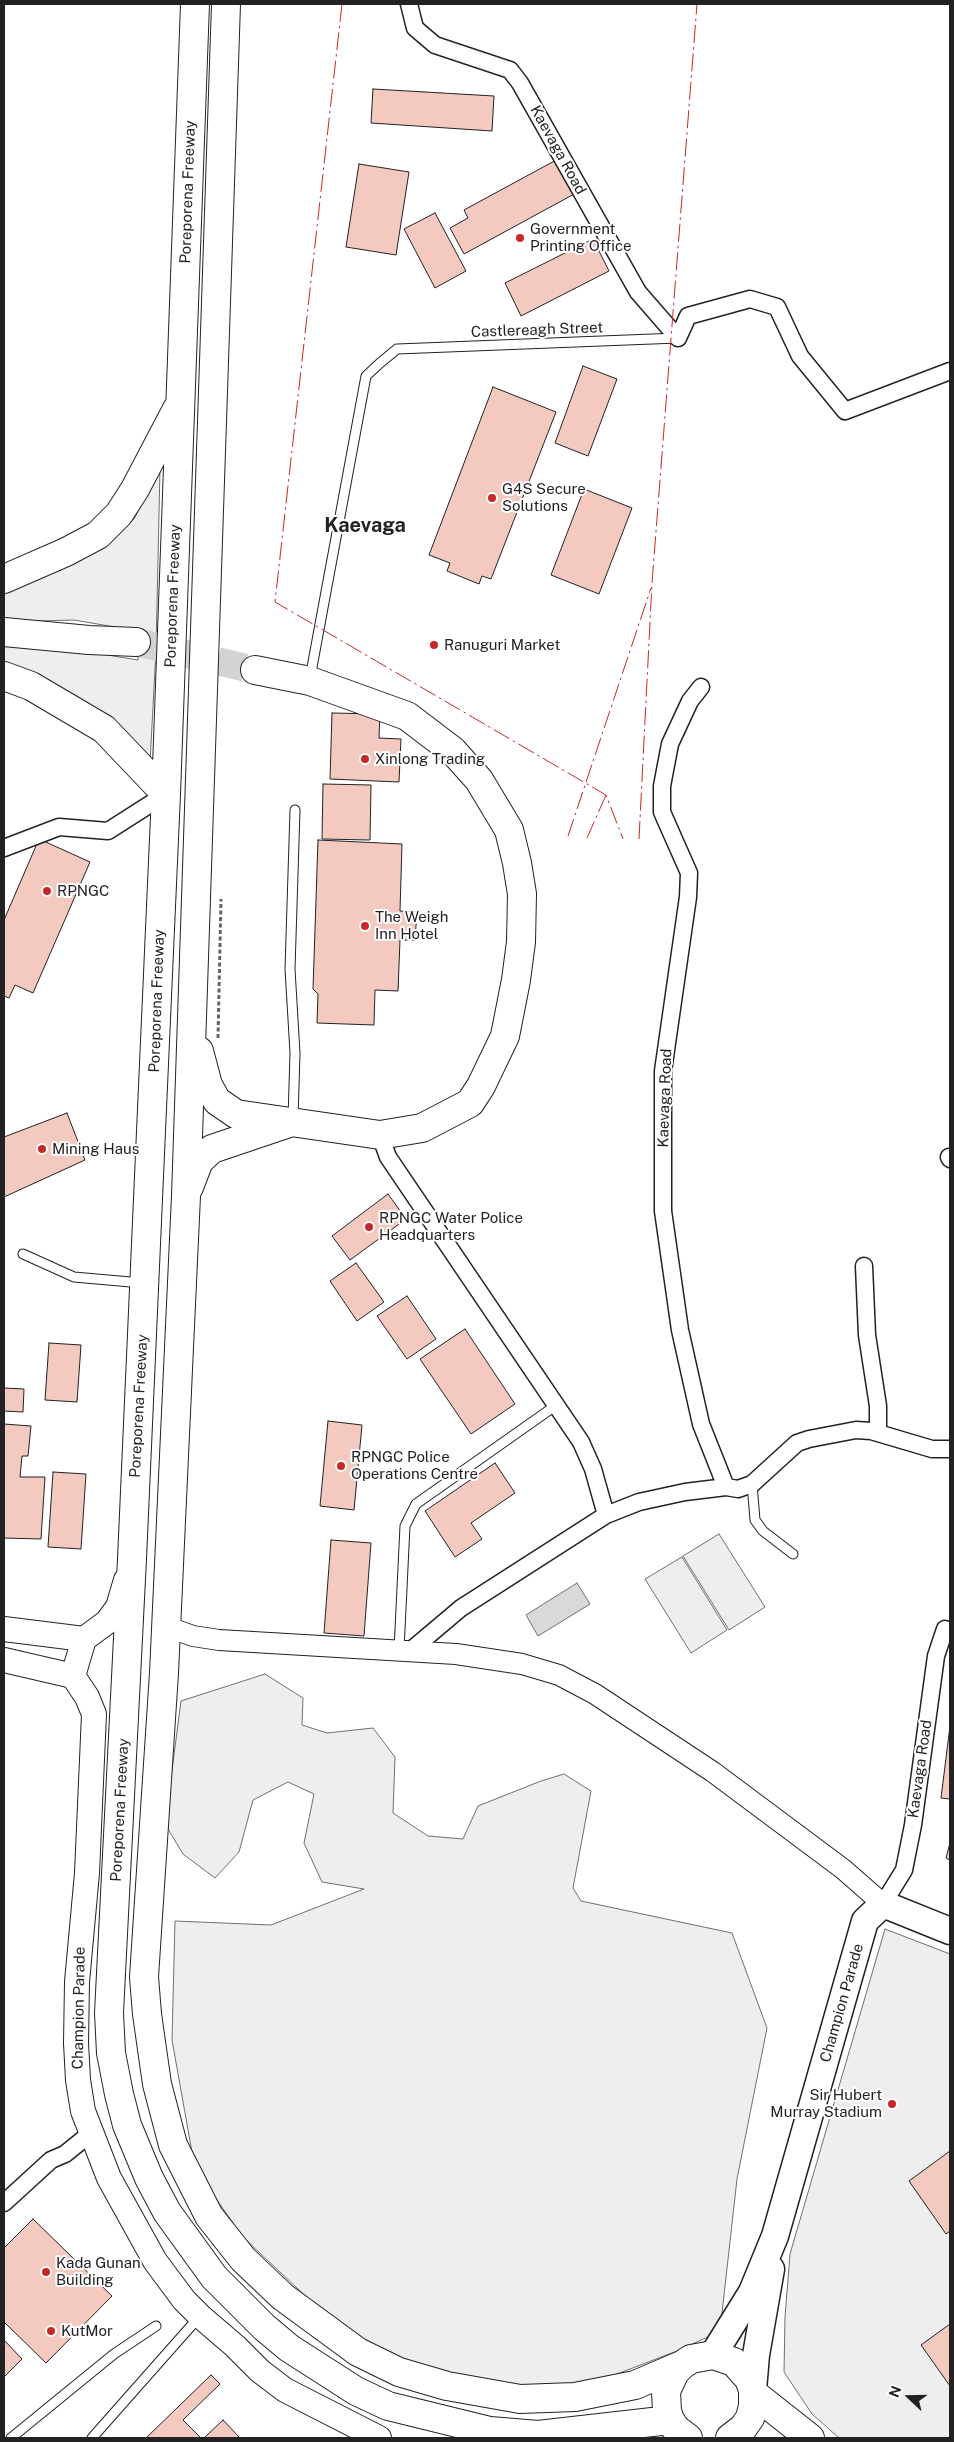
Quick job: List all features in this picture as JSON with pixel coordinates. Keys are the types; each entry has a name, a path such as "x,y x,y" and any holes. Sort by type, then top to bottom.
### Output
{"highway":[{"name":"Poreporena Freeway","path":"196,4 166,794 109,2028 111,2053 127,2125 149,2178 167,2212 214,2278 264,2327 327,2373 356,2391 388,2406 490,2432 538,2435 679,2429"},
{"path":"226,4 186,1196 166,1626 145,1941 146,2014 157,2084 173,2145 209,2216 243,2260 283,2297 358,2352 399,2372 447,2386 520,2399 575,2397 625,2388 682,2365 691,2359 713,2355 734,2362 749,2379 753,2392 753,2406 750,2418 743,2428 730,2438"},
{"path":"4,579 66,552 98,535 119,514 136,489 181,401"},
{"path":"4,632 89,640 136,642"},
{"path":"192,1005 203,1072 217,1100 236,1114 380,1135 422,1128 470,1103 488,1074 505,1036 516,980 521,942 522,904 517,863 509,830 479,780 447,746 407,716 310,680 255,670"},
{"path":"4,676 31,686 104,729 166,794"},
{"path":"186,1196 199,1161 212,1149 293,1122"},
{"path":"679,2429 667,2411 666,2391 672,2376 682,2365"},
{"path":"753,2392 810,2438"}],"main road":[{"path":"4,1660 73,1676 84,1639 107,1622 118,1607 132,1559"},
{"path":"4,1629 84,1639"},
{"name":"Champion Parade","path":"73,1676 87,1697 94,1714 87,1873 77,1982 76,2043 78,2080 83,2111 108,2178 155,2261 184,2300 200,2316 236,2346 260,2371 286,2390 379,2438"},
{"path":"883,1904 950,1931"},
{"name":"Champion Parade","path":"713,2355 752,2292 775,2236 866,1921 883,1904"},
{"name":"Champion Parade","path":"753,2392 775,2236"}],"street":[{"name":"Kaevaga Road","path":"409,4 415,28 435,46 510,70 520,84 638,292 678,338"},
{"path":"678,338 688,316 750,299 777,307 800,356 845,411 950,371"},
{"name":"Kaevaga Road","path":"701,687 690,701 670,744 662,786 662,812 689,873 688,897 663,1071 663,1211 680,1330 701,1424 726,1487"},
{"path":"4,848 60,827 108,830 166,794"},
{"path":"380,1135 388,1157 581,1442 593,1469 606,1515"},
{"path":"864,1266 867,1335 878,1406 878,1433"},
{"path":"405,1650 461,1608 606,1515 639,1502 685,1492 726,1487 738,1489 752,1484 797,1443 823,1435 856,1430 878,1433 932,1449 950,1450"},
{"path":"166,1626 193,1636 219,1640 456,1654 522,1664 559,1675 595,1694 713,1772 843,1869 883,1904"},
{"name":"Kaevaga Road","path":"883,1904 904,1870 913,1825 936,1656 944,1629"},
{"path":"4,2202 51,2160 65,2154 91,2133"}],"lane":[{"name":"Castlereagh Street","path":"310,680 366,376 397,349 678,338"},
{"path":"293,1122 295,1053 290,969 295,810"},
{"path":"23,1254 74,1277 144,1283"},
{"path":"405,1650 405,1526 416,1504 555,1406"},
{"path":"752,1484 754,1520 763,1531 793,1554"},
{"path":"92,2438 200,2316"},
{"path":"12,2438 114,2354 156,2326"}],"shaded area":[{"path":"160,469 156,650 150,763 4,668 4,645 101,654 138,660 138,631 74,620 4,622 4,588 90,554 134,519"},
{"path":"719,1534 765,1607 729,1630 683,1556"},
{"path":"682,1557 727,1630 691,1653 645,1579"},
{"path":"577,1583 590,1604 538,1636 526,1615"},
{"path":"265,1674 303,1698 302,1725 327,1733 373,1728 395,1757 393,1813 428,1836 463,1839 478,1806 564,1774 591,1791 573,1888 581,1901 732,1933 767,2028 737,2179 720,2331 682,2349 578,2389 495,2394 433,2378 335,2324 243,2237 195,2169 172,2040 175,1921 271,1925 364,1889 322,1882 304,1843 314,1794 288,1782 253,1800 239,1852 215,1878 183,1854 165,1824 181,1701"},
{"name":"Sir Hubert Murray Stadium","path":"885,1929 950,1954 950,2438 839,2438 812,2414 784,2372 785,2317 790,2254"}],"building":[{"path":"373,89 494,96 492,131 371,123"},
{"path":"558,159 576,193 464,254 450,228 468,218 464,210"},
{"path":"359,164 409,172 396,255 346,247"},
{"path":"435,213 466,271 435,288 404,229"},
{"path":"593,239 609,271 521,316 505,283"},
{"path":"583,366 617,379 588,456 555,443"},
{"path":"493,387 556,412 491,579 482,576 479,584 447,571 450,563 429,555"},
{"path":"584,489 632,508 599,594 551,575"},
{"name":"Xinlong Trading","path":"332,713 380,714 379,738 401,739 399,782 330,779"},
{"path":"323,784 371,785 370,840 322,839"},
{"name":"RPNGC","path":"39,839 90,862 33,993 15,985 9,998 4,996 4,920"},
{"name":"The Weigh Inn Hotel","path":"318,840 402,844 400,911 417,912 415,940 400,940 398,991 375,990 374,1025 317,1023 318,994 313,989"},
{"name":"Mining Haus","path":"67,1113 85,1160 4,1197 4,1137"},
{"name":"RPNGC Water Police Headquarters","path":"388,1194 406,1219 350,1260 332,1236"},
{"path":"356,1263 384,1302 357,1321 330,1281"},
{"path":"407,1296 436,1339 407,1359 377,1316"},
{"path":"465,1329 515,1404 471,1434 420,1359"},
{"path":"49,1343 81,1345 77,1402 45,1400"},
{"path":"4,1388 24,1389 23,1412 4,1411"},
{"name":"RPNGC Police Operations Centre","path":"328,1421 362,1425 354,1510 320,1506"},
{"path":"4,1424 31,1426 28,1456 22,1456 20,1477 45,1477 41,1539 4,1538"},
{"path":"495,1463 515,1493 471,1523 482,1539 455,1557 425,1511"},
{"path":"53,1472 86,1474 81,1549 48,1547"},
{"path":"331,1540 371,1543 364,1636 324,1633"},
{"path":"950,1726 950,1799 941,1798"},
{"path":"950,1843 950,1860 946,1858"},
{"path":"950,2151 950,2231 946,2234 909,2181"},
{"name":"Kada Gunan Building","path":"33,2219 112,2296 46,2363 4,2322 4,2248"},
{"path":"950,2324 950,2386 921,2345"},
{"path":"4,2340 22,2359 4,2377"},
{"path":"211,2375 220,2384 183,2420 201,2438 146,2438"},
{"path":"223,2420 240,2438 204,2438"}],"tunnel":[{"path":"136,642 255,670"}],"power":[{"path":"342,4 275,602 606,795 623,839"},
{"path":"639,839 652,583 697,4"},
{"path":"568,836 651,588"},
{"path":"587,838 606,795"}],"place":[{"name":"Government Printing Office","path":"520,238"},
{"name":"G4S Secure Solutions","path":"492,498"},
{"name":"Ranuguri Market","path":"434,645"},
{"name":"Xinlong Trading","path":"365,759"},
{"name":"RPNGC","path":"47,891"},
{"name":"The Weigh Inn Hotel","path":"365,926"},
{"name":"Mining Haus","path":"42,1149"},
{"name":"RPNGC Water Police Headquarters","path":"369,1227"},
{"name":"RPNGC Police Operations Centre","path":"341,1466"},
{"name":"Sir Hubert Murray Stadium","path":"892,2104"},
{"name":"Kada Gunan Building","path":"46,2272"},
{"name":"KutMor","path":"51,2331"}],"district":[{"name":"Kaevaga","path":"365,526"}]}
